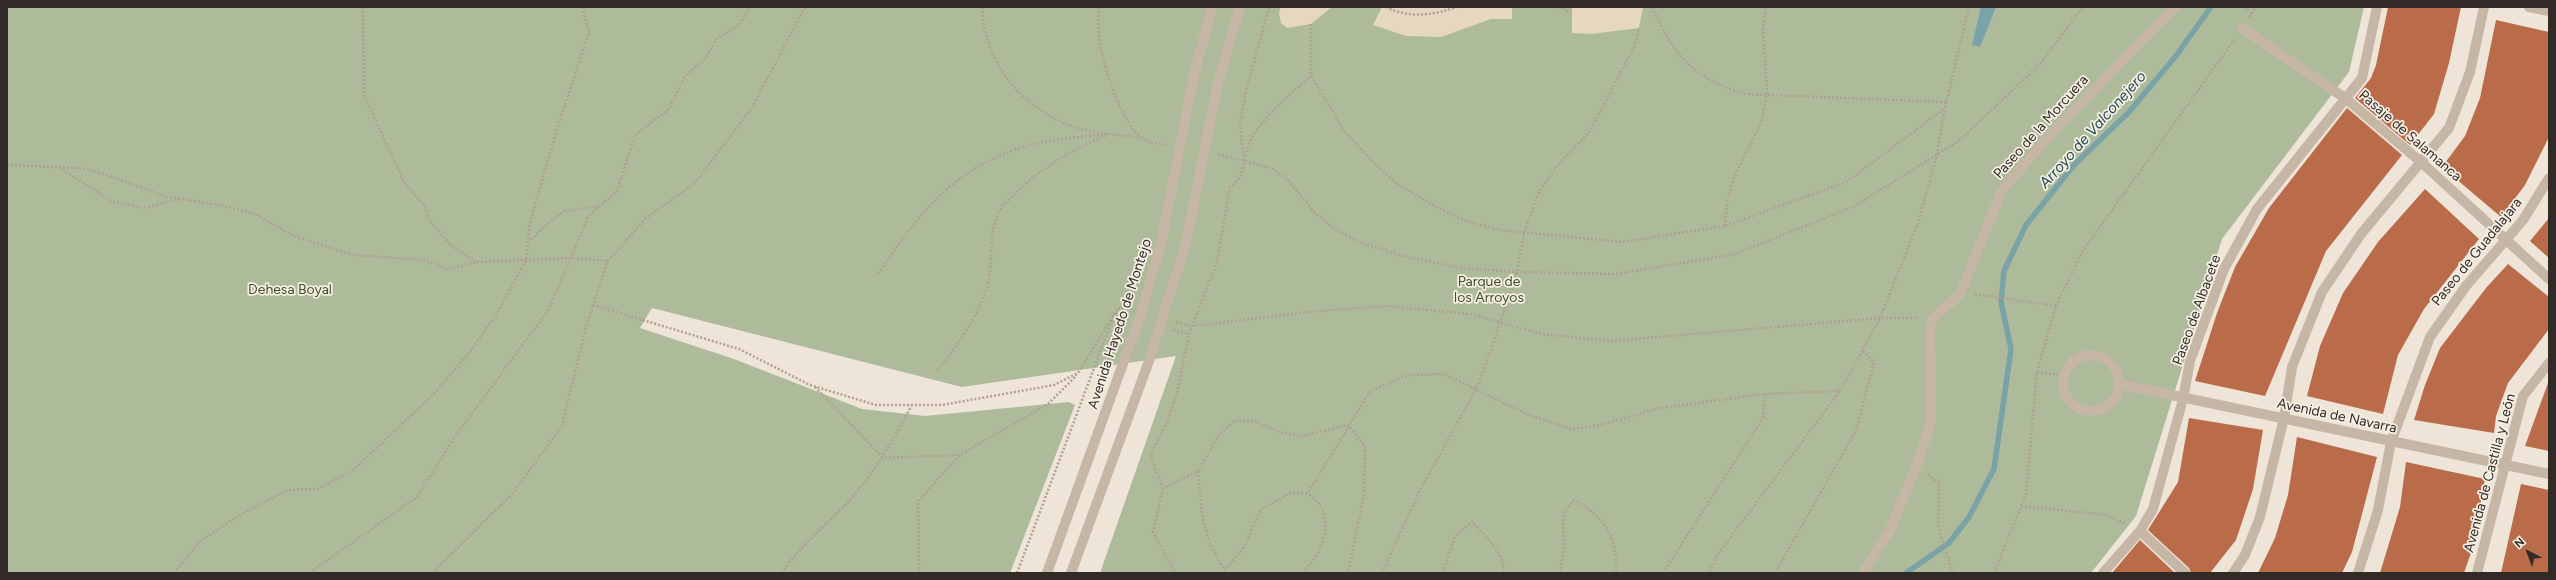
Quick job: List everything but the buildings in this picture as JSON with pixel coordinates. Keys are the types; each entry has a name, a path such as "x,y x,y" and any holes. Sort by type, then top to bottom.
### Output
{"street":[{"name":"Avenida Hayedo de Montejo","path":"1047,573 1141,314 1161,243 1194,75 1212,7"},
{"path":"1071,573 1149,361 1186,243 1218,82 1240,7"},
{"name":"Paseo de la Morcuera","path":"1933,318 1960,294 2002,190 2049,136 2175,7"},
{"name":"Paseo de Albacete","path":"2103,573 2140,531 2153,509 2183,399 2190,361 2224,269 2257,209 2362,78 2377,7"},
{"path":"2233,573 2246,555 2260,517 2284,418 2292,367 2322,292 2361,234 2449,128 2470,72 2484,7"},
{"path":"2529,7 2549,11"},
{"name":"Pasaje de Salamanca","path":"2242,28 2345,98 2421,162 2549,279"},
{"name":"Paseo de Guadalajara","path":"2358,573 2378,510 2391,442 2430,337 2466,286 2523,220 2549,178"},
{"path":"1863,573 1890,530 1916,466 1931,422 1930,330 1933,318"},
{"path":"2087,356 2100,357 2114,367 2119,384 2112,401 2100,409 2087,410 2078,407 2066,394 2064,376 2074,361 2087,356"},
{"name":"Avenida de Castilla y León","path":"2477,573 2523,396 2549,363"},
{"name":"Avenida de Navarra","path":"2119,384 2183,399 2284,418 2391,442 2549,474"},
{"path":"2140,531 2185,573"}],"path":[{"path":"363,7 364,95 404,182 424,205 430,221 451,245 477,262"},
{"path":"174,573 200,541 240,515 288,490 317,489 352,471 433,395 470,352 498,312 526,260 530,222 558,126 590,32 582,7"},
{"path":"309,573 417,497 454,438 549,309 588,217 617,191 635,135 669,109 685,76 706,58 716,39 739,25 750,7"},
{"path":"432,573 513,493 562,426 593,306 608,262 646,218 694,184 752,108 805,7"},
{"path":"982,7 986,41 996,62 1009,82 1030,104 1081,128 1109,134 1142,138 1180,147"},
{"path":"1100,7 1098,15 1104,68 1128,119 1142,138"},
{"path":"1244,161 1242,118 1246,91 1269,7"},
{"path":"1386,7 1397,12 1417,15 1434,15 1456,7"},
{"path":"1559,7 1571,12"},
{"path":"1652,7 1668,40 1681,57 1699,74 1723,87 1744,94 1947,102"},
{"path":"1725,226 1727,202 1735,175 1761,123 1767,94 1763,30 1766,7"},
{"path":"1709,573 1718,554 1840,391 1880,318 1918,223 1937,154 1945,108 1969,7"},
{"path":"1204,152 1271,168 1287,179 1314,212 1338,231 1362,243 1399,255 1460,268 1517,272 1616,274 1735,254 1855,206 1960,140 2040,64 2083,7"},
{"path":"2244,7 2252,13"},
{"path":"1994,573 2026,494 2037,372 2056,306 2082,252 2256,7"},
{"path":"1311,24 1311,76 1345,132 1372,161 1396,183 1433,205 1466,221 1500,230 1622,242 1725,226 1846,182 1945,108"},
{"path":"1382,573 1419,492 1475,390 1501,322 1517,272 1524,233 1539,192 1557,166 1590,131 1635,45 1639,28"},
{"path":"1175,573 1153,532 1163,488 1150,455 1166,425 1177,393 1192,326 1217,262 1230,188 1241,176 1247,146 1255,132 1311,76"},
{"path":"878,274 908,229 929,204 954,182 988,161 1017,149 1045,141 1109,134"},
{"path":"938,370 956,348 988,284 991,235 999,210 1022,186 1055,161 1109,134"},
{"path":"7,165 80,168 104,174 167,198 220,204 254,213 296,237 352,256 424,260 447,269 477,262 571,258 608,262"},
{"path":"59,167 111,202 144,208 179,199"},
{"path":"528,243 542,228 564,211 600,206"},
{"path":"1986,294 2056,306"},
{"path":"593,306 739,349 815,387 876,405 942,405 1054,385 1078,373"},
{"path":"1192,326 1307,312 1387,306 1471,314 1541,334 1612,341 1880,318 1933,318"},
{"path":"919,573 918,501 960,455 1048,404 1078,373 1118,308 1017,573"},
{"path":"1775,573 1856,430 1874,363 1862,350"},
{"path":"2037,372 2064,376"},
{"path":"1308,493 1370,391 1408,375 1444,374 1527,414 1571,429 1601,425 1660,408 1765,394 1840,391"},
{"path":"815,387 883,458 960,455"},
{"path":"1663,573 1763,418 1765,394"},
{"path":"782,573 792,557 848,501 883,458 912,405"},
{"path":"1163,488 1198,471 1220,435 1235,420 1257,422 1279,432 1302,436 1348,425"},
{"path":"1348,425 1365,446 1364,495 1348,573"},
{"path":"1916,466 1939,483 1938,527 1953,573"},
{"path":"1198,471 1202,524 1211,549 1225,570"},
{"path":"1222,573 1243,549 1261,508 1291,493 1308,493 1322,509 1326,532 1316,558 1303,573"},
{"path":"1560,573 1564,550 1563,514 1574,500 1591,509 1609,529 1616,560 1616,573"},
{"path":"2021,506 2106,515 2140,531"},
{"path":"1443,573 1455,536 1472,522 1490,541 1504,564 1504,573"}],"green space":[{"name":"Parque de los Arroyos","path":"7,7 2364,7 2349,72 2222,239 2136,516 2091,573 1100,573 1176,356 962,387 652,308 640,328 734,359 862,409 925,416 1069,402 1075,405 1010,573 7,573"}],"shaded area":[{"path":"1281,7 1332,7 1311,24 1287,28 1281,23 1279,13"},
{"path":"1382,7 1512,7 1512,19 1491,19 1441,37 1406,36 1373,25"},
{"path":"1572,7 1643,7 1639,28 1592,34 1572,33"}],"water":[{"path":"1981,7 1996,7 1980,47 1972,45"}],"waterway":[{"name":"Arroyo de Valconejero","path":"1906,573 1949,543 1969,517 1994,469 2011,349 2001,302 2004,271 2026,225 2074,165 2129,112 2175,57 2211,7"}],"park label":[{"name":"Dehesa Boyal","path":"290,290"}]}
